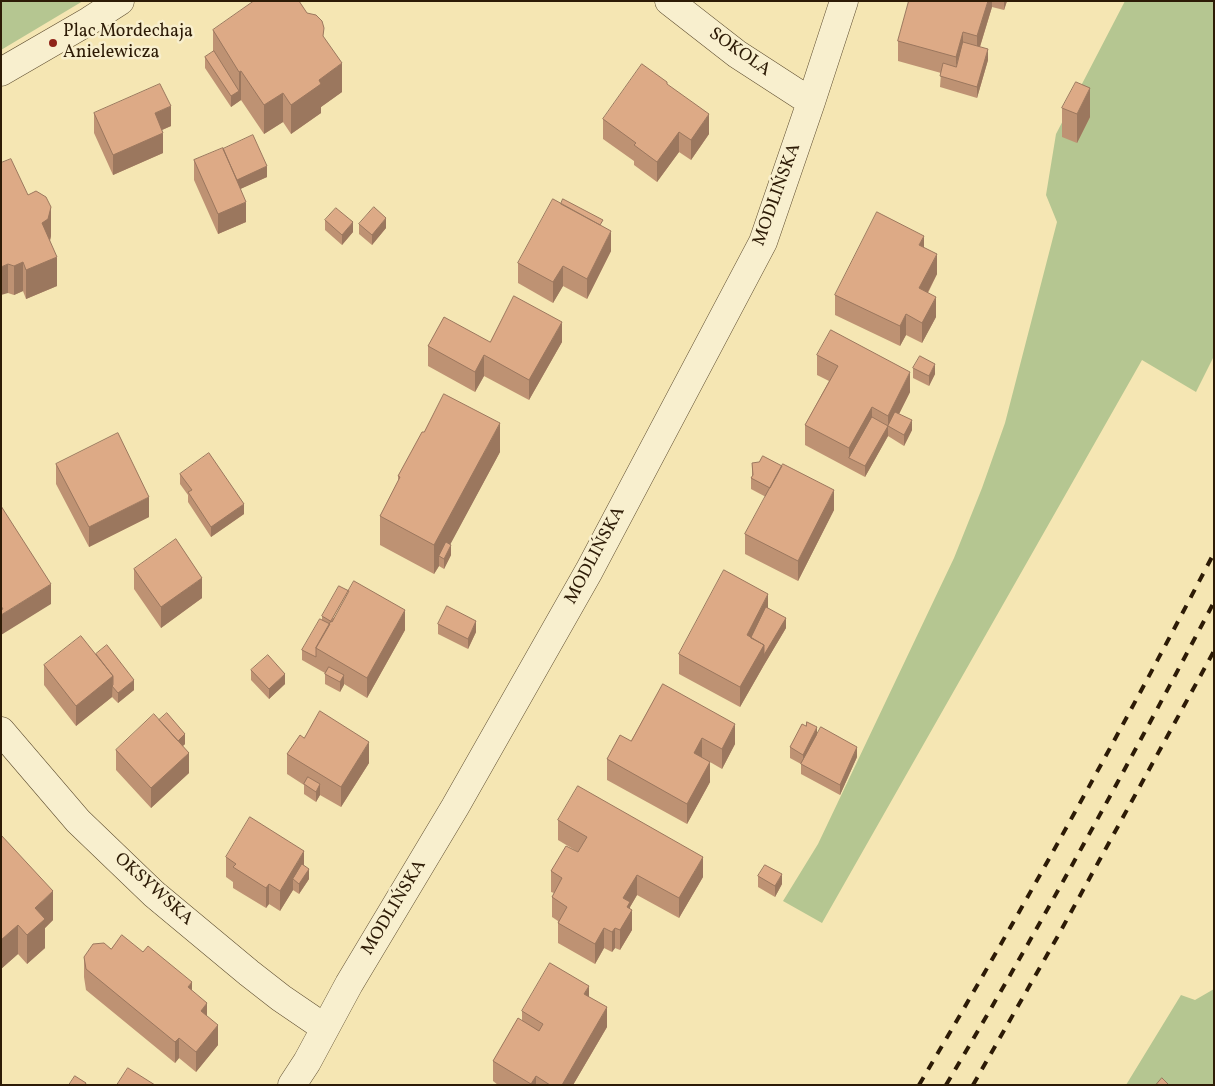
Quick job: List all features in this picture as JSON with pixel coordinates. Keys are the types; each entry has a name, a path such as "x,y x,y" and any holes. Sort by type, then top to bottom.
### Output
{"street":[{"path":"1,72 120,1"},
{"name":"SOKOLA","path":"669,1 738,54 811,102"},
{"name":"MODLIŃSKA","path":"292,1085 307,1062 349,984 455,807 589,571 763,242 844,1"},
{"name":"OKSYWSKA","path":"1,731 78,820 154,894 255,978 325,1028"}],"green space":[{"path":"1,1 83,1 1,50"},
{"path":"1125,1 1214,1 1214,356 1196,392 1142,360 822,923 783,901 818,844 954,558 982,488 1005,423 1057,222 1046,195 1056,134"},
{"path":"1214,989 1214,1085 1126,1085 1181,995 1195,1000"}],"building":[{"path":"254,1 299,1 307,13 316,15 322,21 324,28 323,36 342,63 319,80 321,84 291,105 283,93 264,105 241,71 239,72 213,30"},
{"path":"909,1 988,1 977,36 963,32 956,57 898,41"},
{"path":"963,42 988,49 977,87 940,76 943,63 956,67"},
{"path":"214,51 239,91 231,96 205,57"},
{"path":"642,64 709,114 691,140 679,132 657,162 634,145 636,143 603,119"},
{"path":"1076,82 1090,88 1077,114 1062,108"},
{"path":"160,84 171,106 155,113 163,133 113,155 94,113"},
{"path":"253,135 267,166 237,180 223,149"},
{"path":"223,148 246,202 218,214 194,160"},
{"path":"11,159 28,195 36,191 46,197 51,207 48,219 42,223 57,257 26,270 23,262 14,266 8,264 1,267 1,163"},
{"path":"553,199 611,231 587,279 563,266 553,282 518,263"},
{"path":"563,199 603,220 600,225 561,204"},
{"path":"374,207 386,218 372,235 359,224"},
{"path":"336,208 353,222 342,235 325,220"},
{"path":"877,212 924,236 919,245 937,254 919,288 936,297 922,323 906,314 900,326 835,295"},
{"path":"514,296 562,322 529,380 484,355 475,372 428,346 444,317 490,342"},
{"path":"831,330 910,372 888,416 872,407 849,448 805,425 838,366 817,355"},
{"path":"920,356 935,364 929,376 913,368"},
{"path":"444,394 500,423 434,545 380,516 400,477 398,476"},
{"path":"895,412 912,420 904,435 888,426"},
{"path":"872,417 888,426 865,466 849,458"},
{"path":"118,433 149,497 89,527 56,464"},
{"path":"209,453 244,504 211,527 188,492 192,490 180,474"},
{"path":"763,456 782,466 770,488 751,478 753,475 752,463 759,462"},
{"path":"783,464 834,490 798,561 745,534"},
{"path":"1,506 51,584 1,615 1,610 3,609 1,606"},
{"path":"176,539 202,578 161,607 134,569"},
{"path":"446,542 451,545 444,559 439,556"},
{"path":"724,570 768,594 747,635 764,645 740,687 679,654"},
{"path":"354,581 405,610 367,678 316,648"},
{"path":"339,586 349,591 332,622 322,616"},
{"path":"447,606 476,621 468,639 438,624"},
{"path":"766,607 786,618 764,655 764,645 751,638"},
{"path":"320,619 330,624 316,648 316,657 302,650"},
{"path":"81,636 113,676 76,706 44,665"},
{"path":"107,645 134,680 118,693 112,686 113,676 96,654"},
{"path":"268,655 285,674 269,689 251,670"},
{"path":"329,667 344,675 340,682 325,674"},
{"path":"663,684 735,724 722,749 702,738 694,753 710,762 687,804 607,759 620,735 631,741"},
{"path":"320,711 369,742 341,787 287,754 300,735 304,738"},
{"path":"167,713 185,734 178,741 159,720"},
{"path":"154,714 189,753 151,788 116,750"},
{"path":"807,722 817,727 803,755 790,747 802,724 806,726"},
{"path":"821,727 857,747 840,785 801,764"},
{"path":"308,777 320,784 316,792 304,784"},
{"path":"578,786 703,857 679,898 637,875 623,898 630,902 627,907 632,910 620,930 615,928 612,932 604,928 595,944 558,923 567,907 552,897 562,878 551,871 566,846 578,852 587,837 558,820"},
{"path":"250,817 304,851 280,891 269,884 266,888 233,867 236,864 226,857"},
{"path":"1,835 53,891 35,908 45,919 27,935 18,925 1,940"},
{"path":"302,864 309,869 299,884 293,879"},
{"path":"765,865 782,874 775,886 758,876"},
{"path":"122,935 143,952 148,946 192,982 188,987 207,1003 201,1011 218,1025 196,1052 179,1038 175,1042 86,969 84,957 93,944 104,943 111,949"},
{"path":"550,963 589,986 584,994 607,1007 562,1085 550,1085 536,1076 531,1084 493,1061 518,1018 539,1031 543,1024 522,1011"},
{"path":"128,1068 155,1085 117,1085"},
{"path":"75,1076 86,1083 85,1085 69,1085"},
{"path":"1162,1078 1169,1085 1156,1085"}],"railway":[{"path":"919,1085 1070,821 1214,553"},
{"path":"946,1085 1083,845 1214,602"},
{"path":"973,1085 1059,934 1214,651"}],"place":[{"name":"Plac Mordechaja Anielewicza","path":"53,43"}]}
